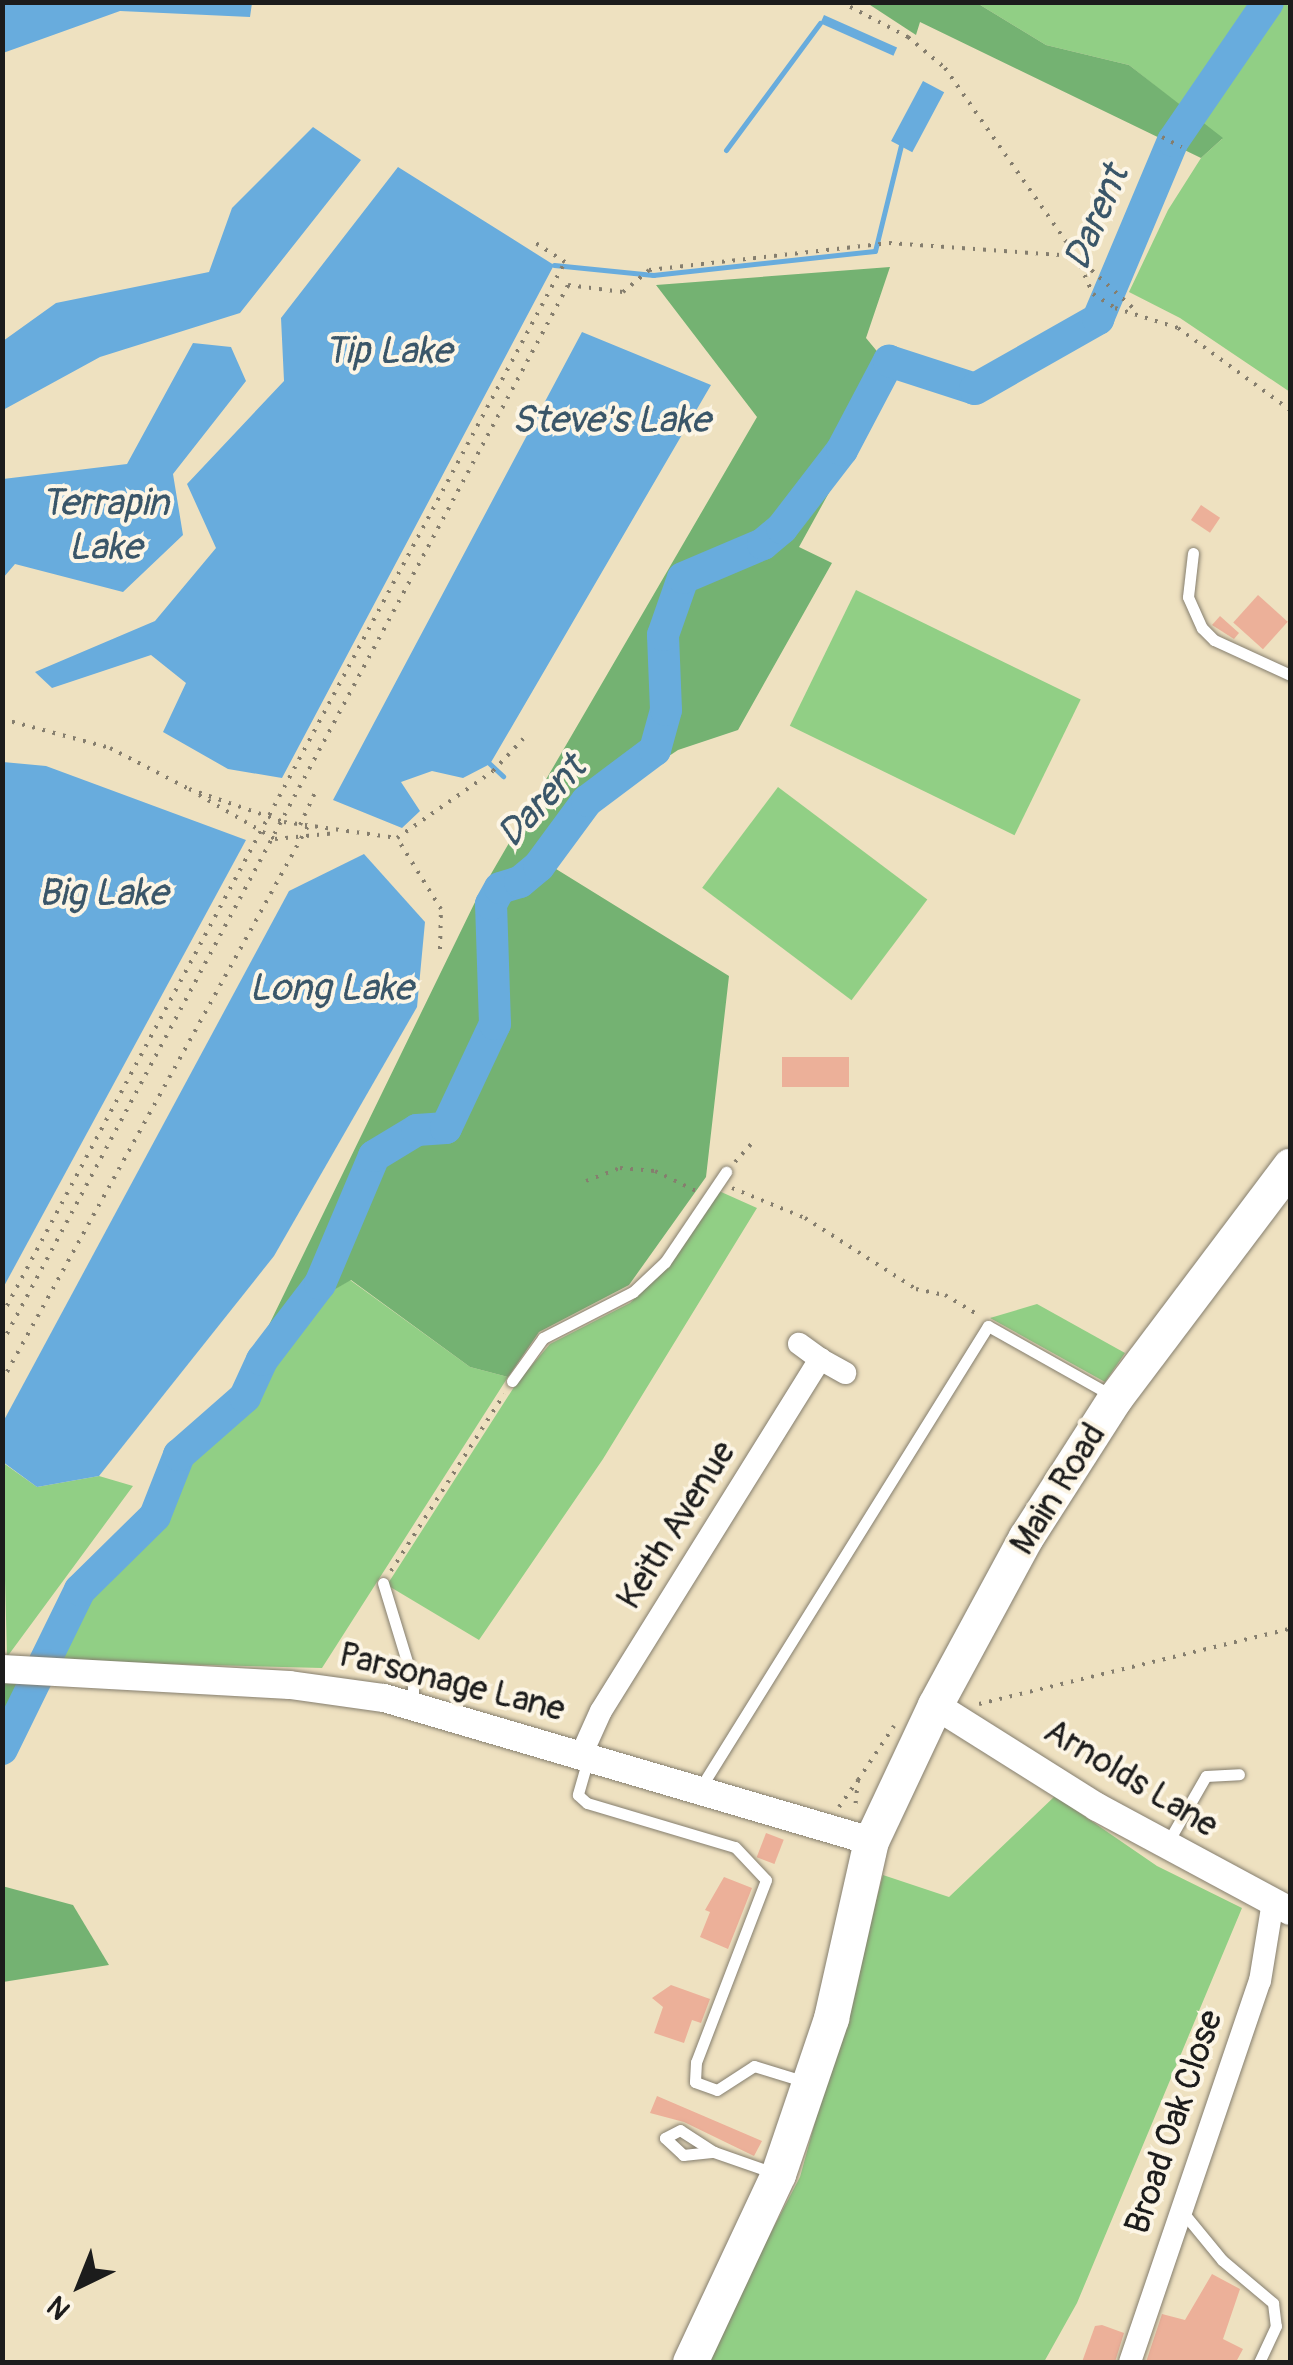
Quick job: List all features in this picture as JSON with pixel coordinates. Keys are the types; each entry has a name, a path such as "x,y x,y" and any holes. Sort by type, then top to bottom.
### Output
{"main road":[{"name":"Main Road","path":"690,2362 778,2174 812,2084 871,1841 935,1705 1033,1525 1115,1398 1290,1166"}],"street":[{"path":"798,1344 844,1372"},
{"name":"Keith Avenue","path":"585,1754 601,1710 820,1359"},
{"name":"Parsonage Lane","path":"4,1669 329,1688 412,1705 700,1787 871,1841"},
{"name":"Arnolds Lane","path":"935,1705 1166,1846 1282,1906"},
{"name":"Broad Oak Close","path":"1130,2362 1282,1906"}],"lane":[{"path":"1193,553 1188,597 1202,628 1290,675"},
{"path":"512,1381 543,1338 633,1292 665,1262 722,1177"},
{"path":"700,1787 994,1325 1115,1398"},
{"path":"383,1583 413,1681 412,1705"},
{"path":"585,1754 578,1796 587,1803 734,1848 766,1880 696,2062 696,2082 716,2090 754,2066 812,2084"},
{"path":"1166,1846 1206,1776 1239,1774"},
{"path":"714,2152 778,2174"},
{"path":"1181,2210 1222,2260 1273,2303 1276,2326 1258,2362"}],"path":[{"path":"841,2 908,37 945,68 1076,256 1134,309"},
{"path":"1162,137 1182,147"},
{"path":"2,1315 565,262 531,240"},
{"path":"2,1343 568,285 623,292 649,270 876,243 1076,256"},
{"path":"1076,256 1093,294 1115,308 1134,309 1178,328 1290,410"},
{"path":"2,719 110,748 189,788 272,838 347,832"},
{"path":"189,788 282,821 397,838 495,769 524,738"},
{"path":"300,824 318,790"},
{"path":"2,1380 308,826"},
{"path":"397,838 441,909 440,949"},
{"path":"752,1143 722,1177 805,1218 916,1289 945,1295 994,1325"},
{"path":"586,1181 620,1168 655,1172 708,1194"},
{"path":"383,1583 512,1381"},
{"path":"972,1706 1290,1630"}],"green space":[{"path":"1283,2 1290,7 1290,392 1180,318 1129,292 1168,210 1201,158 1222,139 1129,65 1046,45 977,3"},
{"path":"867,3 977,3 1046,45 1129,65 1223,138 1201,158 920,22 916,35"},
{"path":"890,267 866,338 895,373 799,547 832,563 738,730 678,750 588,810 548,864 729,976 706,1177 629,1285 539,1332 508,1377 470,1367 351,1280 267,1329 477,898 757,417 656,285"},
{"path":"856,590 1081,700 1015,835 790,726"},
{"path":"778,787 927,900 852,1000 702,888"},
{"path":"719,1191 757,1208 603,1459 479,1640 387,1585 516,1384 550,1344 630,1303 670,1266"},
{"path":"350,1280 470,1367 508,1377 322,1668 51,1661 90,1586 160,1517 186,1459 247,1402 305,1307"},
{"path":"1037,1304 1125,1353 1105,1382 990,1318"},
{"path":"2,1462 37,1487 99,1476 133,1486 7,1657"},
{"path":"3,1679 25,1681 3,1727"},
{"path":"1055,1796 1157,1866 1242,1908 1077,2303 1044,2362 703,2362 800,2177 883,1875 949,1897"},
{"path":"2,1886 73,1905 109,1965 3,1982"}],"water":[{"path":"2,3 252,3 250,17 120,11 3,53"},
{"path":"824,15 897,48 893,56 820,23"},
{"path":"923,81 944,92 912,152 891,141"},
{"path":"313,127 361,160 240,313 100,357 3,410 3,341 56,303 209,272 232,208"},
{"name":"Tip Lake","path":"398,167 554,265 282,778 228,769 163,732 186,683 151,655 52,688 35,672 155,621 216,548 187,484 284,381 281,318"},
{"name":"Steve's Lake","path":"582,332 711,385 490,764 463,778 432,771 401,782 420,811 402,828 333,800"},
{"name":"Terrapin Lake","path":"193,343 231,347 246,381 173,474 183,535 123,592 15,564 3,578 3,479 127,464"},
{"name":"Big Lake","path":"3,762 46,766 246,840 3,1288"},
{"name":"Long Lake","path":"364,854 425,922 417,1007 274,1256 99,1476 37,1487 3,1462 3,1422 289,891"}],"building":[{"path":"1201,505 1220,518 1210,533 1191,520"},
{"path":"1258,595 1288,622 1263,649 1233,622"},
{"path":"1220,616 1239,633 1234,639 1212,625"},
{"path":"782,1057 849,1057 849,1087 782,1087"},
{"path":"766,1833 784,1840 774,1864 757,1857"},
{"path":"724,1877 752,1888 728,1949 700,1937 710,1912 705,1910"},
{"path":"671,1985 710,1999 701,2023 692,2020 684,2043 654,2033 663,2007 652,1998"},
{"path":"657,2096 762,2141 754,2156 684,2122 650,2113"},
{"path":"1212,2274 1240,2289 1223,2339 1243,2349 1236,2362 1146,2362 1162,2314 1185,2320"},
{"path":"1095,2326 1124,2333 1115,2362 1082,2362"}],"waterway":[{"name":"Darent","path":"2,1749 80,1590 155,1516 179,1455 245,1397 262,1360 320,1284 374,1156 417,1130 446,1128 495,1024 491,904 500,888 520,882 539,866 587,801 655,750 666,710 663,635 683,578 763,544 782,528 842,450 889,361 975,389 1098,319 1173,141 1268,2"},
{"path":"726,150 820,23"},
{"path":"554,265 653,275 875,251 901,145"},
{"path":"490,764 503,776"}]}
